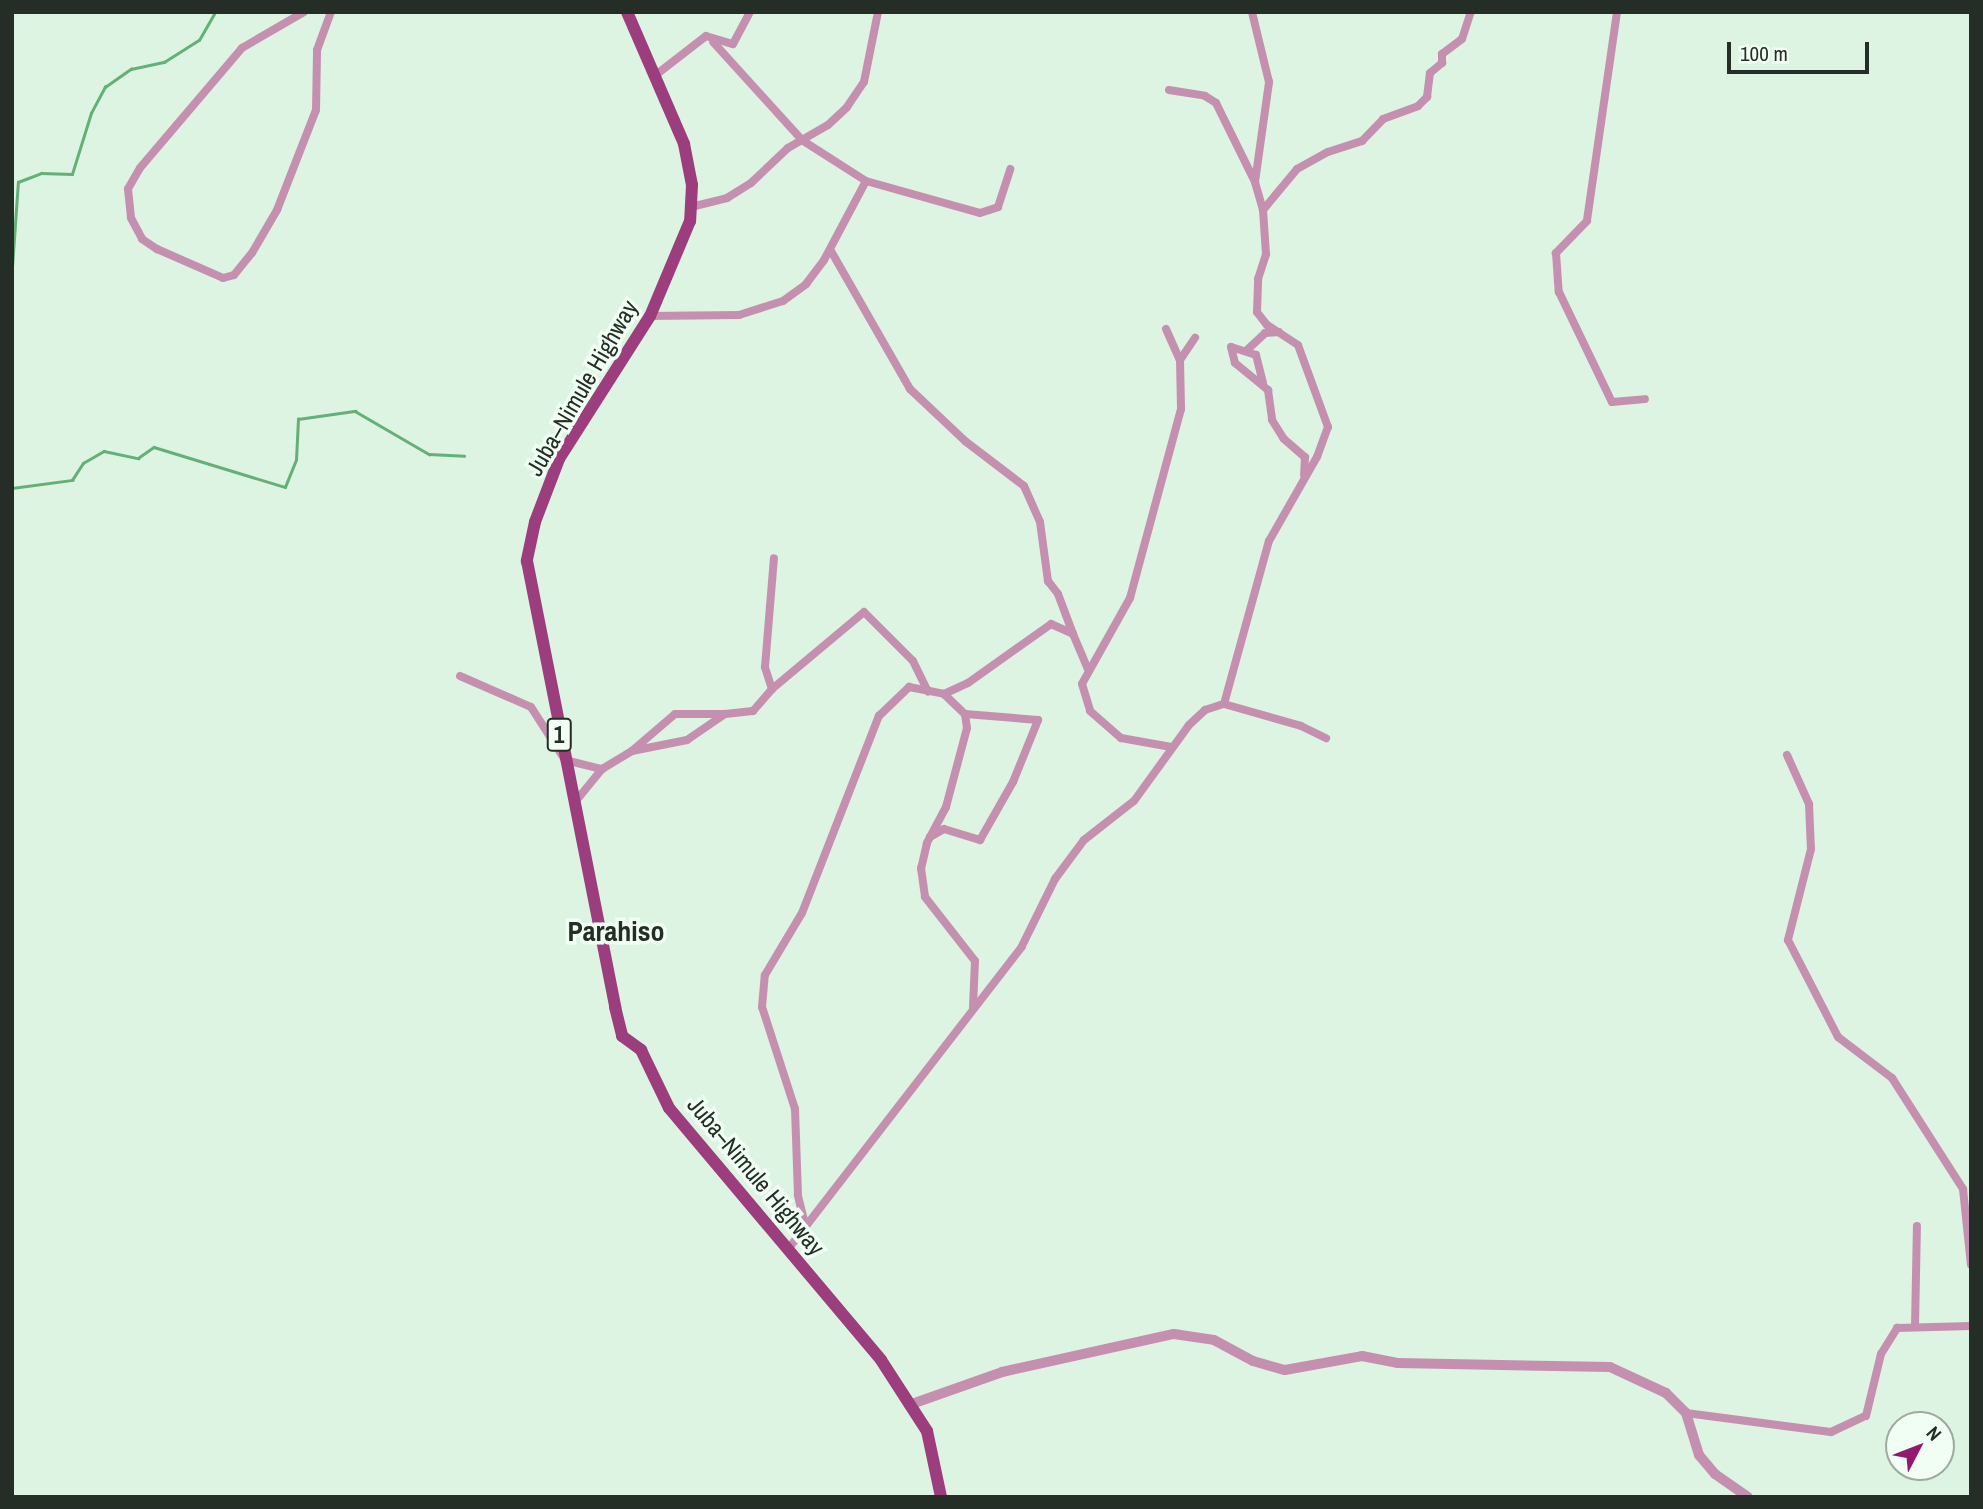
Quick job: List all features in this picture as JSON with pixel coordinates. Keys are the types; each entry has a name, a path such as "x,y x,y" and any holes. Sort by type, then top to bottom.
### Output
{"main road":[{"name":"Juba–Nimule Highway","path":"627,12 657,74 684,144 691,207 650,316 559,459 530,540 527,561 573,803 622,1037 641,1050 669,1108 881,1360 909,1405"},
{"name":"1","path":"909,1405 927,1431 941,1497"}],"street":[{"path":"304,12 242,48 140,168 128,189 131,218 142,239 157,249 223,278 234,275 252,253 277,210 316,110 317,50 331,12"},
{"path":"713,42 733,44 750,12"},
{"path":"691,207 727,198 803,140 828,125 864,82 878,12"},
{"path":"1252,12 1269,82 1255,182"},
{"path":"1263,210 1297,169 1328,152 1362,141 1384,119 1418,106 1427,97 1430,73 1442,63 1442,54 1462,39 1471,12"},
{"path":"1617,12 1587,221 1556,253 1559,292 1612,402 1645,399"},
{"path":"657,74 706,36 803,140 866,181 980,213 998,207 1010,169"},
{"path":"1169,90 1205,96 1216,103 1255,182 1263,210 1266,254 1258,279 1257,312 1298,345 1328,427 1303,482 1269,541 1224,704"},
{"path":"650,316 739,315 783,301 806,284 831,251 866,181"},
{"path":"831,251 910,389 965,441 1024,486 1040,522 1048,581 1058,594 1088,669"},
{"path":"1166,330 1180,360 1181,409 1152,508 1144,557 1114,630 1088,669 1082,684 1084,699 1106,727 1121,738 1171,747"},
{"path":"1247,350 1265,333 1279,332"},
{"path":"1180,360 1195,338"},
{"path":"1263,383 1236,363 1231,347 1256,355 1270,398 1272,420 1284,439 1305,457 1303,482"},
{"path":"772,689 765,667 774,558"},
{"path":"573,803 602,769 632,751 675,714 724,714 753,710 772,689 864,612 913,661 928,692"},
{"path":"806,1228 798,1195 795,1109 762,1007 765,975 802,913 879,716 909,687 944,694 968,683 1051,624 1073,634"},
{"path":"460,676 531,707 565,760 602,769"},
{"path":"944,694 965,714 967,728 946,807 930,837 921,868 925,897 975,961 973,1007"},
{"path":"789,1248 1022,946 1055,879 1084,840 1134,801 1171,747 1205,710 1224,704 1301,726 1326,738"},
{"path":"632,751 687,740 724,714"},
{"path":"930,837 944,829 980,840 1013,782 1038,720 965,714"},
{"path":"1787,755 1809,804 1811,849 1788,940 1838,1037 1892,1078 1963,1189 1971,1265"},
{"path":"1915,1327 1917,1226"},
{"path":"1686,1413 1831,1432 1866,1416 1881,1354 1897,1328 1971,1326"},
{"path":"909,1405 1002,1372 1174,1334 1214,1340 1252,1361 1285,1370 1362,1356 1398,1363 1610,1367 1665,1393 1686,1413 1699,1455 1714,1474 1748,1497"}],"waterway":[{"path":"12,267 18,182 41,173 72,174 91,113 105,87 131,69 164,62 199,40 215,12"},
{"path":"12,488 72,480 83,463 104,451 138,458 154,447 285,487 296,460 298,419 355,411 429,454 464,456"}],"district":[{"name":"Parahiso","path":"616,931"}]}
